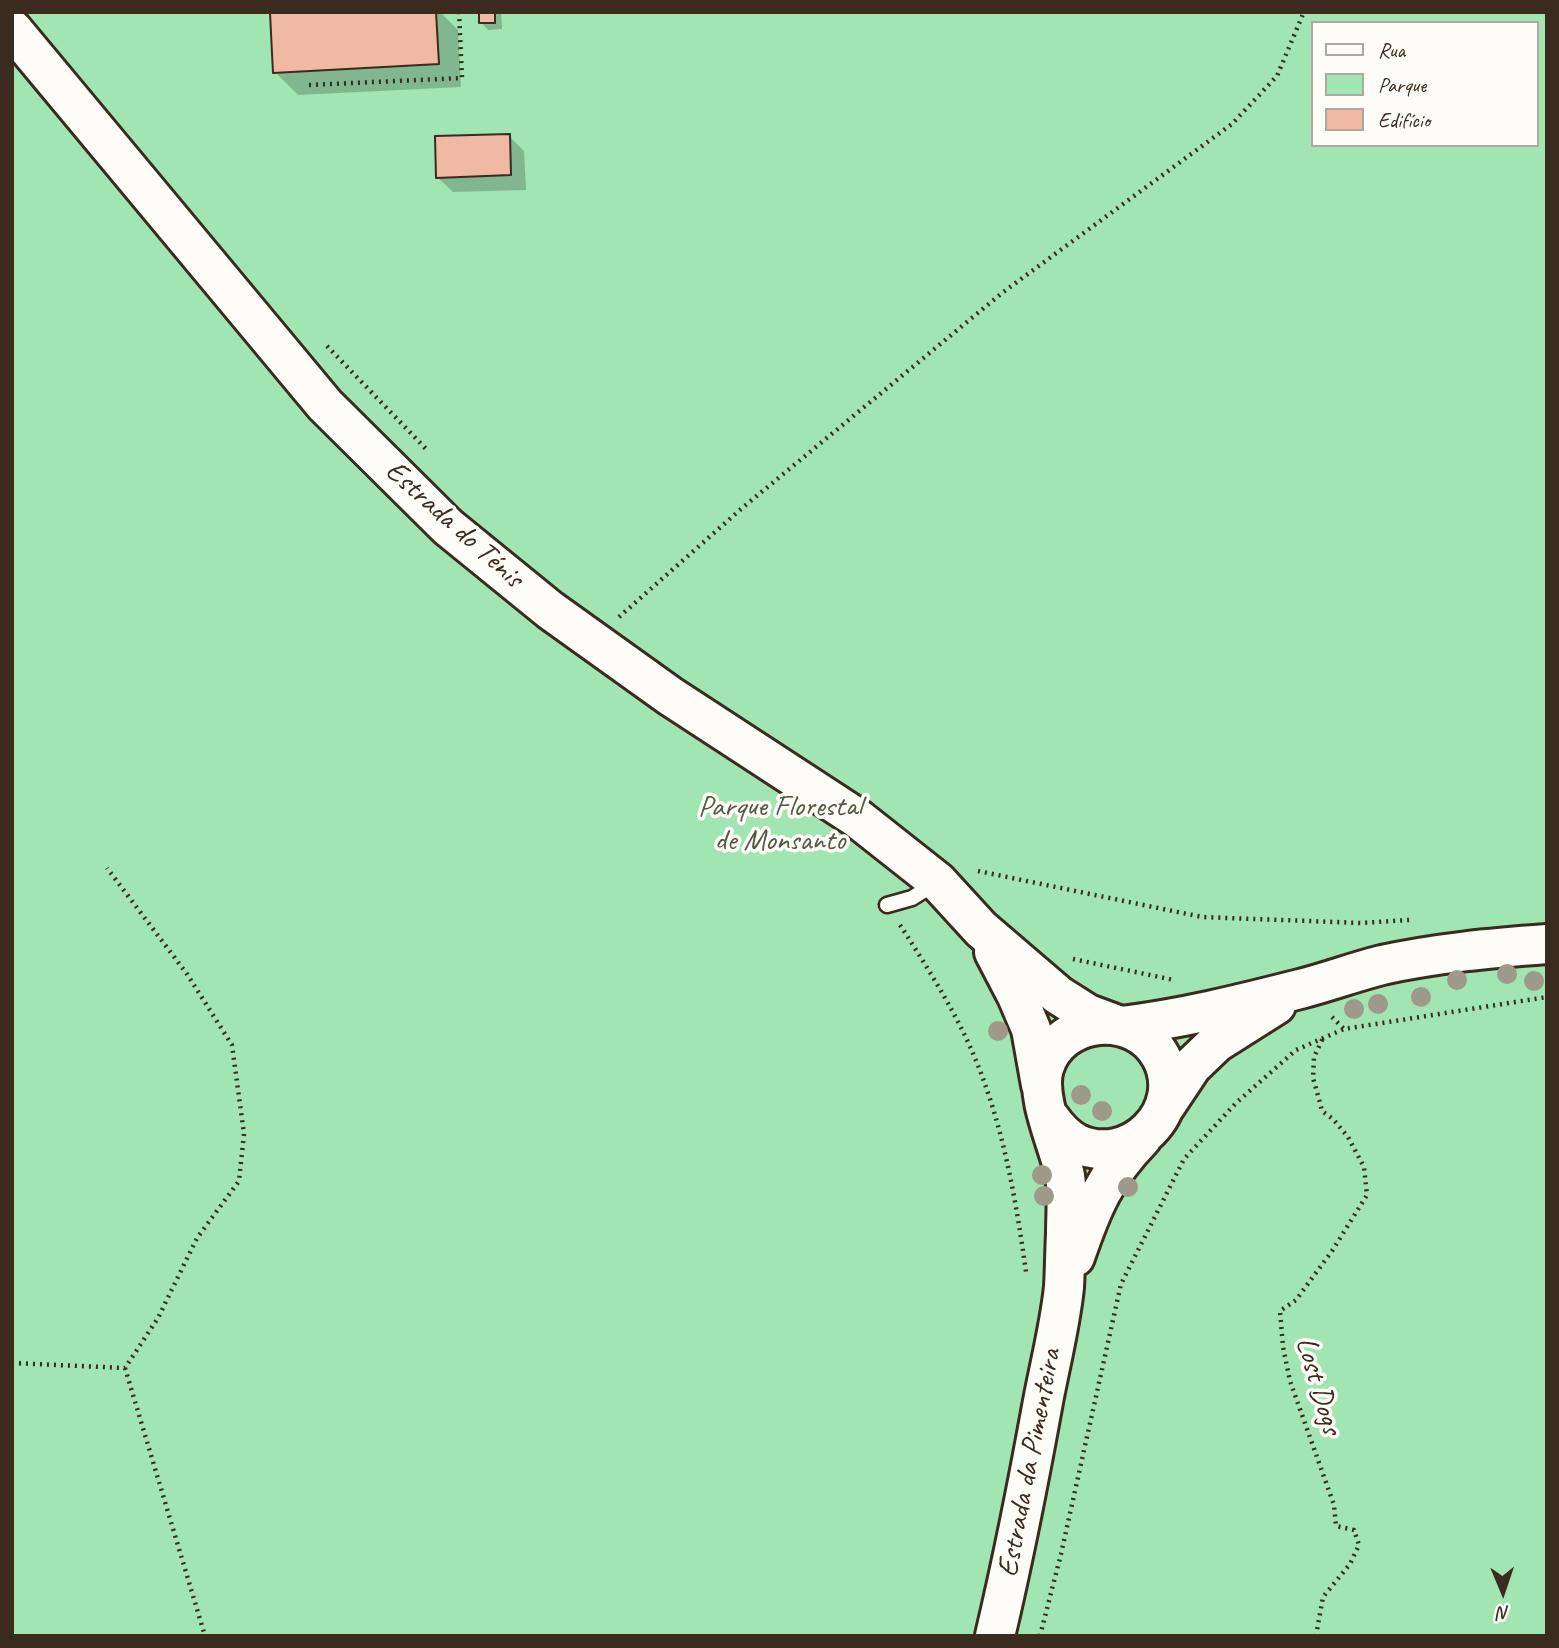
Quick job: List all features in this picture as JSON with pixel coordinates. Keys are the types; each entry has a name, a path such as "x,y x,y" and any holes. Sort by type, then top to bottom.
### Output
{"main road":[{"name":"Estrada do Ténis","path":"12,29 326,405 448,527 561,617 670,696 857,818 938,882 981,929 1058,995 1088,1014 1118,1025"},
{"name":"Estrada do Ténis","path":"981,929 1017,996 1031,1029 1045,1101"},
{"name":"Estrada da Pimenteira","path":"995,1636 1018,1538 1045,1285 1067,1213 1065,1178 1045,1101 1044,1067 1052,1051 1064,1038 1097,1024 1118,1025 1169,1020 1418,958 1476,949 1547,944"},
{"name":"Estrada da Pimenteira","path":"1045,1285 1090,1213 1107,1180 1153,1123 1192,1066 1216,1043 1302,989"},
{"path":"1045,1101 1061,1132 1092,1149 1110,1150 1127,1146 1153,1123 1168,1091 1167,1074 1151,1043 1138,1032 1118,1025"}],"lane":[{"path":"887,905 912,898 938,882"}],"path":[{"path":"309,85 462,78 459,12"},
{"path":"629,625 618,617 783,475 1002,293 1232,124 1277,76 1306,12"},
{"path":"322,341 434,458"},
{"path":"107,868 187,974 232,1045 244,1134 239,1181 197,1238 159,1318 125,1368"},
{"path":"976,871 1202,917 1361,923 1414,920"},
{"path":"887,905 925,963 967,1041 981,1076 1006,1157 1017,1211 1045,1285"},
{"path":"1040,1636 1061,1554 1121,1283 1184,1159 1236,1104 1296,1050 1344,1029 1547,997"},
{"name":"Lost Dogs","path":"1316,1636 1324,1597 1350,1564 1359,1545 1354,1530 1336,1526 1334,1505 1290,1381 1281,1337 1280,1311 1296,1300 1332,1251 1367,1195 1364,1167 1348,1137 1333,1119 1322,1111 1313,1078 1314,1057 1323,1038"},
{"path":"12,1363 125,1368"},
{"path":"125,1368 205,1636"},
{"path":"1018,1538 1061,1554"}],"green space":[{"name":"Parque Florestal de Monsanto","path":"12,12 1547,12 1547,1636 12,1636"}],"building":[{"path":"436,12 439,64 273,73 270,13"},
{"path":"479,12 495,12 495,23 479,23"},
{"path":"510,134 511,175 436,178 435,136"}]}
